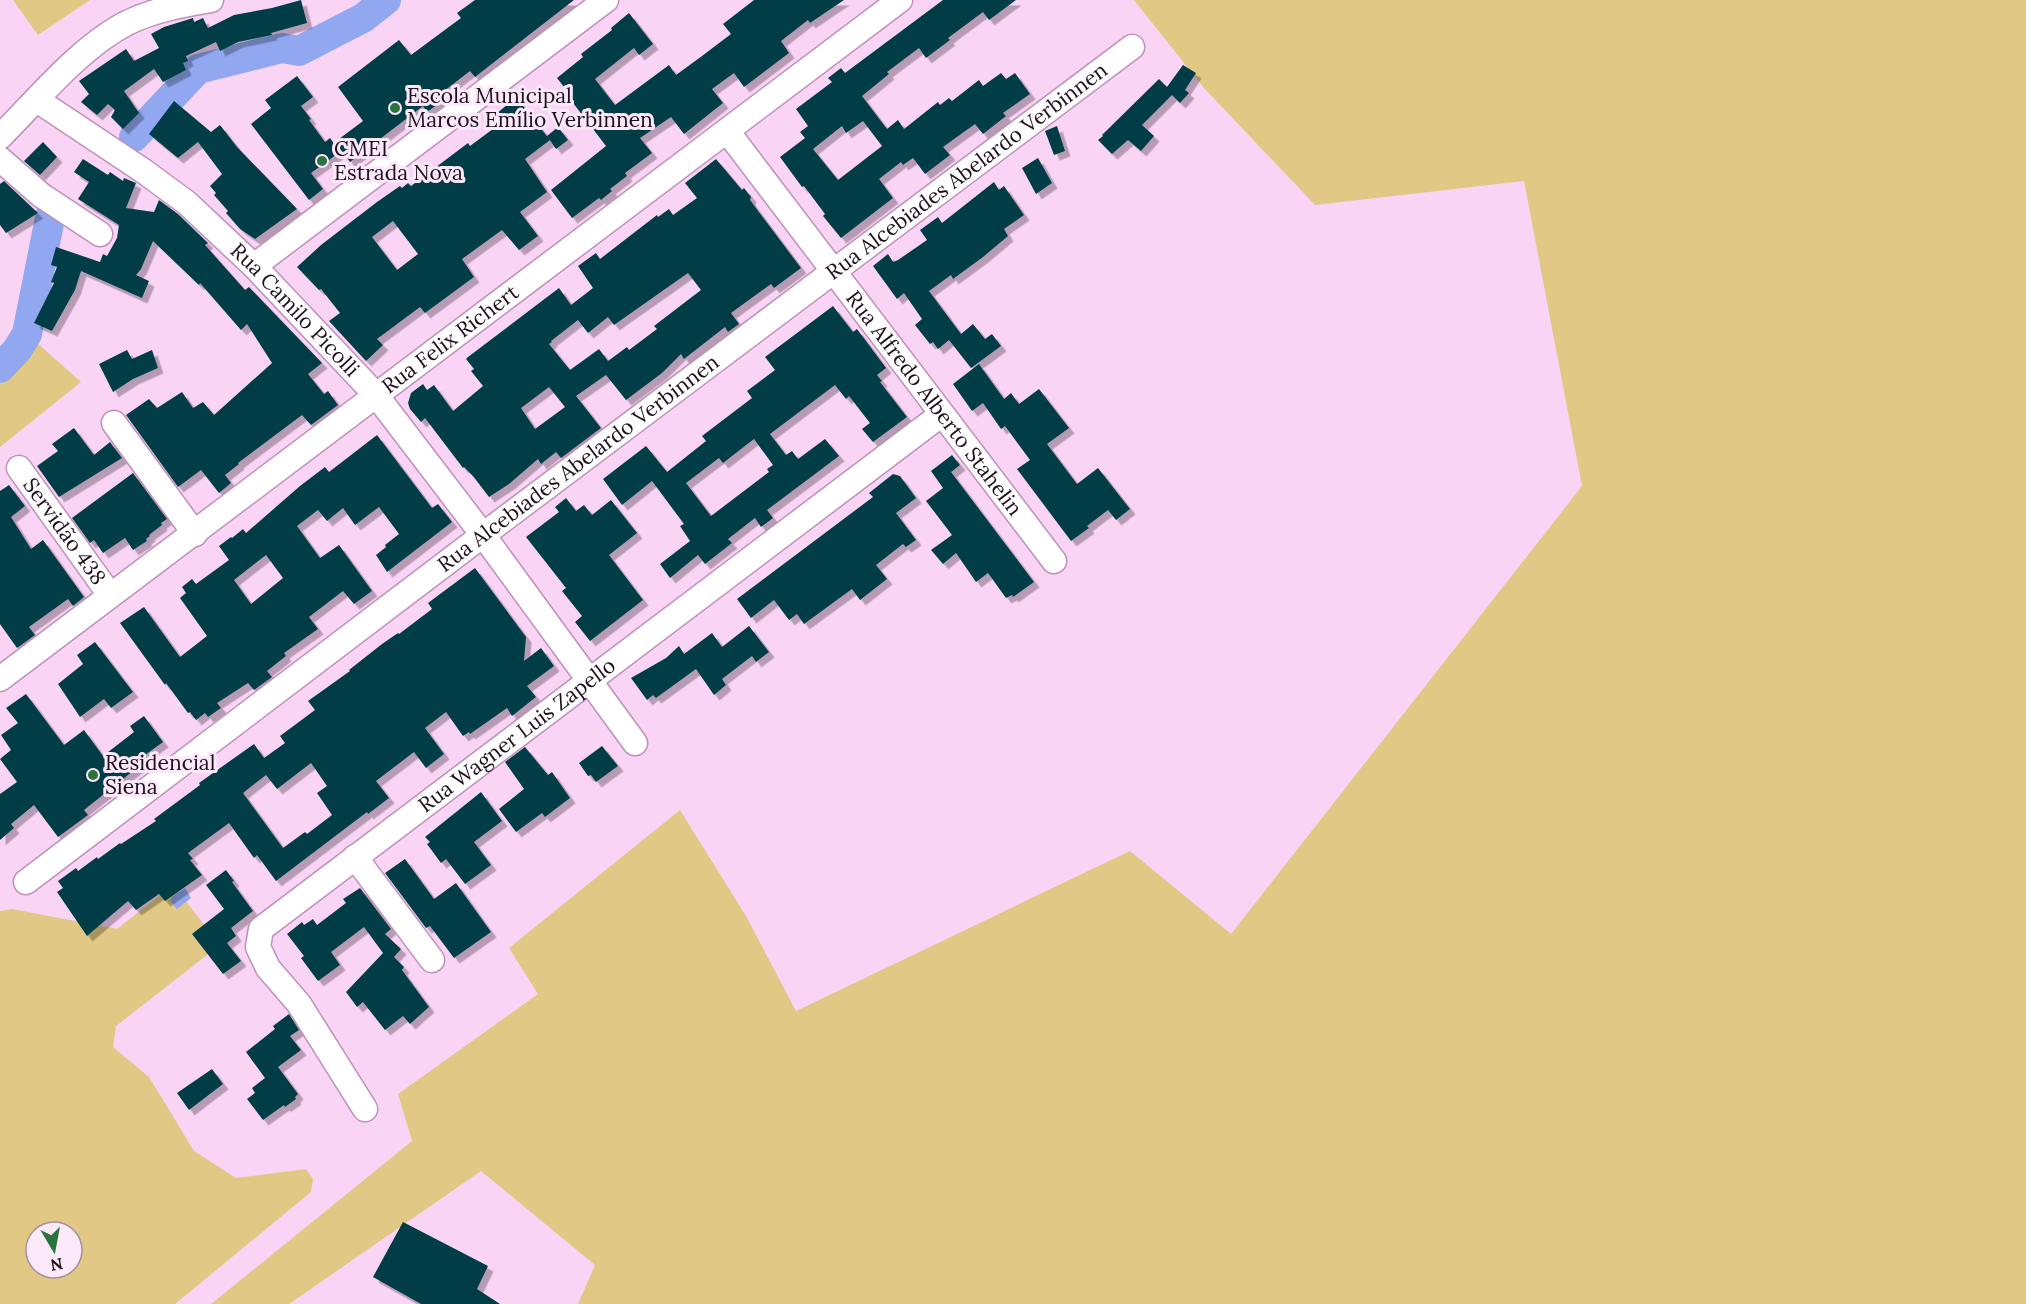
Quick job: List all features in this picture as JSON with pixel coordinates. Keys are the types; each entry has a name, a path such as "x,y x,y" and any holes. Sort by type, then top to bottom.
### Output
{"street":[{"path":"0,137 92,46 125,24 160,10 211,0"},
{"path":"254,266 606,0"},
{"name":"Rua Felix Richert","path":"0,679 900,0"},
{"name":"Rua Alcebiades Abelardo Verbinnen","path":"26,882 1132,47"},
{"name":"Rua Camilo Picolli","path":"37,100 146,172 187,203 254,266 376,395 483,535 635,743"},
{"name":"Rua Alfredo Alberto Stahelin","path":"727,131 1054,561"},
{"path":"0,159 41,195 100,234"},
{"name":"Rua Wagner Luis Zapello","path":"365,1108 299,1004 268,968 258,947 261,929 942,414"},
{"path":"114,423 195,534"},
{"name":"Servidão 438","path":"19,468 106,598"},
{"path":"34,509 106,598"},
{"path":"355,856 432,960"}],"shaded area":[{"path":"13,0 90,0 38,35"},
{"path":"1134,0 2026,0 2026,1304 578,1304 595,1265 481,1171 289,1304 211,1304 412,1141 398,1094 538,994 509,948 680,810 746,916 796,1011 1130,851 1231,934 1582,486 1524,181 1315,205 1204,88"},
{"path":"27,334 81,382 0,447 0,368 17,350"},
{"path":"173,885 206,927 207,955 116,1026 113,1047 149,1077 194,1151 236,1178 306,1169 313,1179 311,1192 175,1304 0,1304 0,911 12,909 117,929"}],"water":[{"path":"185,888 191,898 177,909 170,901"}],"building":[{"path":"301,0 307,23 271,33 272,35 238,42 220,51 216,42 186,56 188,61 183,63 186,70 163,82 154,69 124,91 139,113 123,129 111,117 115,110 108,104 97,115 81,102 89,94 79,81 126,49 134,61 159,48 151,34 164,27 193,18 194,22 203,18 208,28 234,15"},
{"path":"475,0 574,0 475,77 470,71 444,91 448,97 427,112 423,106 350,162 335,142 363,121 338,87 399,40 411,55 461,18 457,13"},
{"path":"754,0 844,0 810,23 808,20 781,41 789,53 744,87 734,73 712,89 723,103 684,134 671,117 640,138 652,153 625,173 627,176 610,189 612,191 601,200 599,198 572,218 551,190 606,146 557,78 583,57 581,54 612,30 611,28 629,13 653,44 639,55 634,48 595,79 615,105 669,65 676,75 702,56 731,34 723,24"},
{"path":"943,0 1016,0 989,20 983,12 926,58 919,48 887,72 889,74 862,96 887,129 898,120 904,129 938,102 940,105 949,98 952,101 979,80 983,86 1001,73 1006,79 1015,73 1030,94 1003,113 1006,116 983,134 975,124 943,147 950,155 925,174 913,158 903,165 901,162 879,179 893,198 841,238 780,157 805,138 800,132 808,126 796,109 832,82 828,78 841,68 845,73","holes":["863,121 882,146 838,180 813,149 842,126 846,133"]},
{"path":"1183,65 1196,73 1185,90 1189,93 1180,103 1172,95 1142,125 1154,136 1141,151 1128,140 1112,154 1098,140 1159,79 1167,87"},
{"path":"297,76 313,97 301,106 325,142 330,138 340,152 311,173 323,189 309,200 251,124 271,108 265,100"},
{"path":"516,97 550,140 525,159 547,192 520,212 538,236 519,250 502,230 462,259 474,277 425,313 420,307 377,339 383,345 366,361 329,321 340,313 321,289 319,290 297,267 321,245 377,202 400,186 402,188 408,183 411,186 468,143 470,146 501,123 495,115","holes":["393,221 418,254 397,270 372,237"]},
{"path":"174,101 211,132 220,125 237,147 297,209 255,239 240,229 214,195 216,193 210,186 222,174 198,142 178,158 149,134"},
{"path":"1057,126 1065,151 1054,155 1045,131"},
{"path":"558,127 568,140 556,149 547,136"},
{"path":"43,142 57,157 40,175 24,161"},
{"path":"1038,158 1052,183 1036,194 1022,168"},
{"path":"83,159 108,175 110,172 123,181 124,178 136,183 126,208 154,212 159,200 178,214 208,243 205,245 245,290 249,287 322,363 308,374 324,394 328,391 338,405 311,425 302,415 225,475 231,483 219,493 201,470 178,487 126,415 149,399 157,408 182,392 193,408 203,402 214,415 272,363 247,324 241,330 200,283 199,285 153,241 136,275 149,281 142,298 81,271 75,290 52,331 34,323 54,283 51,282 57,267 51,265 56,247 100,262 103,254 107,256 117,238 119,225 78,199 89,182 74,172"},
{"path":"716,159 742,190 744,188 751,197 750,200 801,268 774,288 771,284 731,313 739,324 728,332 725,327 684,359 681,354 662,373 626,400 606,375 576,396 601,428 561,458 556,452 541,464 538,459 509,484 489,497 473,476 463,468 425,418 421,422 410,409 408,403 411,393 423,384 427,390 434,385 453,411 483,386 471,371 474,369 466,359 468,357 559,288 571,305 593,288 578,266 596,253 600,259 657,215 658,217 669,209 673,215 697,198 685,183","holes":["688,273 701,290 654,326 657,329 629,350 627,347 608,361 599,349 570,370 549,344 578,320 588,333 608,317 614,325","549,387 565,407 535,429 521,408"]},
{"path":"4,181 38,213 6,233 0,225 0,184"},
{"path":"994,182 999,190 1004,186 1024,215 1004,229 1008,236 983,257 953,279 951,275 929,291 961,334 973,324 985,339 992,334 1001,346 971,368 949,340 938,349 933,342 930,344 915,325 922,319 904,293 897,299 873,266 888,254 893,262 898,260 927,240 920,230 938,217 942,223"},
{"path":"833,306 853,332 857,329 886,368 877,375 882,381 880,382 907,417 873,442 862,429 870,423 849,396 846,399 835,385 770,434 786,455 792,451 798,459 825,439 839,456 767,510 773,518 761,527 755,518 728,539 732,543 705,564 698,555 670,578 660,564 690,541 680,526 684,524 652,481 622,505 603,479 646,446 667,472 706,441 702,436 752,398 747,391 775,370 765,357","holes":["754,439 773,465 767,469 769,472 711,516 686,483 719,458 723,463"]},
{"path":"127,350 132,359 152,350 158,368 133,379 113,392 99,364"},
{"path":"979,364 1004,399 1011,393 1019,404 1039,389 1069,428 1047,444 1077,484 1098,468 1130,509 1116,520 1108,510 1071,541 1017,469 1030,460 1005,426 1001,429 983,403 972,411 953,384"},
{"path":"74,428 94,455 110,442 122,458 59,497 37,466 58,451 52,444"},
{"path":"377,435 432,508 438,504 452,522 387,572 376,555 399,534 379,507 355,525 343,508 327,521 318,510 297,526 320,558 339,545 372,591 354,604 343,591 309,617 318,629 284,653 286,656 267,671 272,677 254,690 248,683 217,703 221,708 208,717 205,713 196,720 190,712 188,713 166,683 165,685 120,623 144,607 180,657 207,636 180,598 186,593 182,587 192,579 196,584 229,560 219,546 243,529 246,533 325,467 329,472","holes":["266,555 283,578 251,604 234,580"]},
{"path":"952,455 960,465 951,472 1034,582 1013,597 1012,595 1006,598 988,573 976,582 956,553 943,564 931,550 952,535 926,501 943,488 931,471"},
{"path":"133,473 167,519 149,535 147,541 133,550 125,538 103,553 94,540 90,543 72,518"},
{"path":"893,474 900,476 916,498 896,513 916,540 906,547 903,544 876,565 887,579 860,600 852,589 804,624 797,614 789,620 774,600 751,618 737,599 873,497 869,493"},
{"path":"9,485 25,506 11,517 31,549 43,540 84,597 73,606 68,599 29,627 35,635 17,648 0,624 0,491"},
{"path":"566,498 576,511 584,505 592,515 611,500 637,533 609,555 643,600 590,641 575,622 582,616 562,591 566,588 526,537 559,512 555,507"},
{"path":"475,568 526,637 524,661 541,648 554,666 527,686 536,697 512,716 507,708 470,734 469,732 463,736 446,712 425,728 444,754 426,768 414,752 376,781 389,798 276,881 257,855 254,858 229,823 188,853 193,859 190,860 202,875 165,901 159,894 136,910 128,901 87,936 57,892 63,888 58,881 76,868 78,871 97,857 98,859 156,821 154,819 200,785 199,783 254,744 264,758 285,743 280,736 315,710 308,701 432,609 428,603","holes":["311,763 327,786 317,793 332,815 283,848 243,793 266,775 277,789"]},
{"path":"749,626 769,652 756,662 752,656 722,679 726,685 714,695 696,669 656,698 653,695 647,700 631,678 666,658 679,646 684,654 712,633 722,647"},
{"path":"95,642 133,692 111,708 104,699 80,717 58,684 83,664 77,655"},
{"path":"26,694 64,745 84,730 103,756 134,732 130,726 144,716 163,742 145,755 148,759 84,810 88,815 58,837 34,805 11,824 14,828 0,840 0,794 17,782 0,759 11,750 1,735 18,723 6,708"},
{"path":"602,746 618,766 596,782 591,775 588,776 579,763"},
{"path":"525,747 548,775 552,772 570,798 545,817 542,813 516,832 499,809 524,789 505,762"},
{"path":"481,792 502,821 474,842 491,865 465,884 446,859 441,863 427,844 430,842 425,837"},
{"path":"405,859 434,899 456,883 491,932 454,958 430,926 426,928 385,873"},
{"path":"226,870 253,911 231,928 236,936 227,943 241,961 223,974 192,934 224,909 206,885"},
{"path":"360,888 391,929 385,934 401,949 394,957 404,967 402,970 429,1007 410,1024 403,1016 385,1030 363,1002 357,1007 346,992 383,953 364,927 331,952 340,965 318,981 301,958 304,956 287,934 302,922 304,925 313,919 317,925 346,903 343,899"},
{"path":"289,1014 299,1030 290,1036 301,1050 278,1067 298,1094 296,1099 263,1120 247,1099 255,1093 252,1088 265,1078 246,1052 275,1029 273,1026"},
{"path":"212,1069 223,1084 189,1110 177,1093"},
{"path":"403,1222 488,1266 477,1289 500,1304 421,1304 373,1277"}],"waterway":[{"path":"134,137 198,69 282,48 299,51 363,18 386,0"},
{"path":"0,368 17,350 27,334 51,213"}],"place":[{"name":"Escola Municipal Marcos Emílio Verbinnen","path":"395,108"},
{"name":"CMEI Estrada Nova","path":"322,161"},
{"name":"Residencial Siena","path":"93,775"}]}
